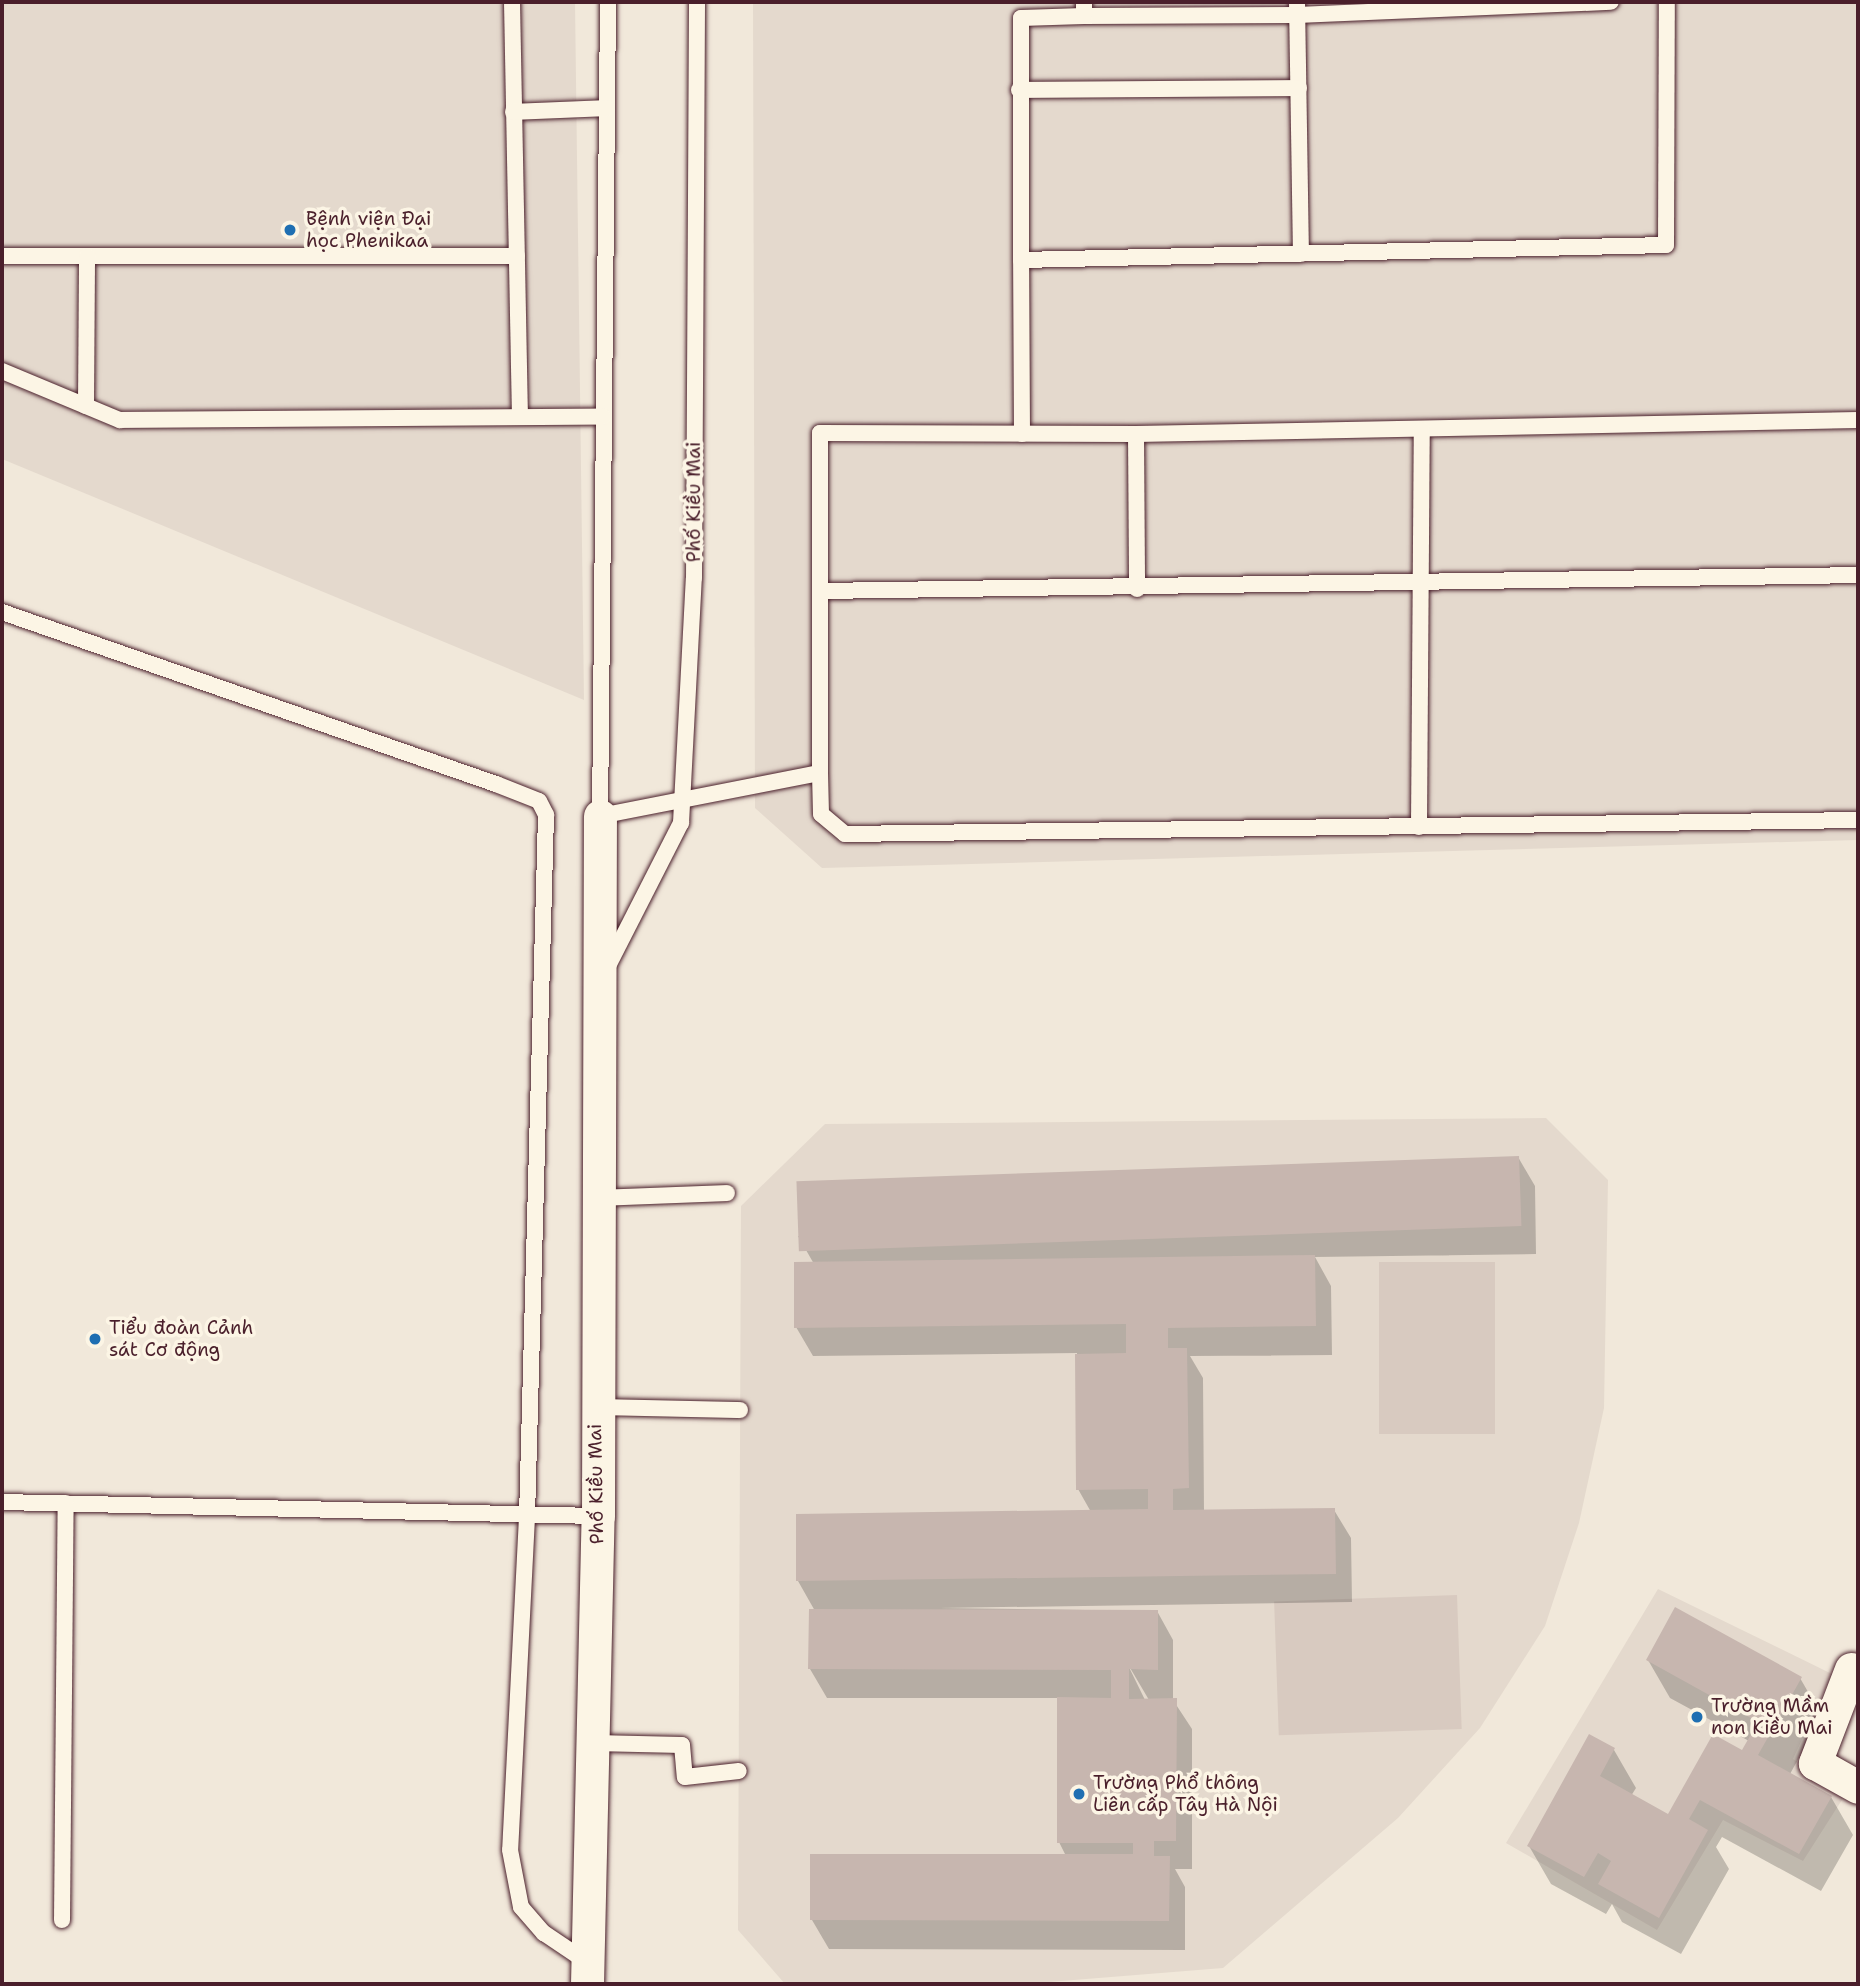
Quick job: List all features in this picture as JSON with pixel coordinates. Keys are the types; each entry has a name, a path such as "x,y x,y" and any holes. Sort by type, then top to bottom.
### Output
{"street":[{"name":"Phố Kiều Mai","path":"587,1973 598,1516 596,1407 600,816"},
{"path":"1851,1669 1815,1763 1858,1787"}],"lane":[{"path":"512,2 520,417"},
{"name":"Phố Kiều Mai","path":"600,816 608,2"},
{"name":"Phố Kiều Mai","path":"600,983 681,822 694,578 697,2"},
{"path":"1022,434 1019,90 1021,18 1084,9 1297,9 1611,2"},
{"path":"1021,260 1666,245 1667,2"},
{"path":"1297,9 1301,254"},
{"path":"1019,90 1299,88"},
{"path":"513,112 607,108"},
{"path":"2,256 517,256"},
{"path":"86,406 87,256"},
{"path":"2,371 120,420 603,417"},
{"path":"1858,420 1136,434 820,433 821,814 845,834 1858,820"},
{"path":"1419,827 1423,582 1422,430"},
{"path":"1136,434 1137,589"},
{"path":"821,591 1137,589 1858,575"},
{"path":"2,612 539,802 546,830 527,1517 513,1878 522,1907 544,1933 587,1973"},
{"path":"600,816 820,773"},
{"path":"599,1198 727,1192"},
{"path":"596,1407 740,1410"},
{"path":"2,1502 527,1517 598,1516"},
{"path":"62,1920 66,1503"},
{"path":"594,1743 682,1745 685,1777 739,1771"}],"shaded area":[{"name":"Bệnh viện Đại học Phenikaa","path":"2,2 575,2 584,700 2,459"},
{"path":"753,2 1858,2 1858,840 822,868 755,808"},
{"path":"1546,1118 1608,1180 1604,1408 1579,1523 1545,1626 1480,1728 1398,1818 1223,1968 1024,1984 785,1984 738,1930 741,1206 825,1124"},
{"path":"1379,1262 1495,1262 1495,1434 1379,1434"},
{"name":"Trường Mầm non Kiều Mai","path":"1658,1589 1832,1674 1793,1759 1847,1792 1803,1861 1723,1820 1657,1930 1506,1843"},
{"path":"1457,1595 1462,1729 1279,1735 1274,1601"}],"building":[{"path":"1519,1156 1521,1226 799,1251 796,1181"},
{"path":"1315,1255 1316,1326 1168,1328 1168,1348 1187,1348 1189,1488 1173,1489 1173,1510 1335,1508 1336,1574 796,1581 796,1514 1148,1509 1148,1489 1076,1490 1075,1354 1126,1353 1126,1324 794,1328 794,1262"},
{"path":"1675,1607 1802,1677 1758,1755 1832,1796 1799,1854 1700,1800 1689,1819 1708,1830 1659,1918 1598,1884 1611,1861 1598,1853 1584,1877 1527,1846 1589,1734 1615,1748 1600,1776 1668,1814 1713,1734 1742,1750 1758,1722 1646,1660"},
{"path":"809,1609 1158,1610 1158,1670 1129,1669 1129,1699 1177,1698 1176,1841 1154,1841 1154,1856 1170,1856 1169,1921 810,1920 810,1854 1133,1854 1133,1843 1057,1843 1057,1697 1111,1698 1111,1670 808,1669"}],"place":[{"name":"Bệnh viện Đại học Phenikaa","path":"290,230"},
{"name":"Tiểu đoàn Cảnh sát Cơ động","path":"95,1339"},
{"name":"Trường Mầm non Kiều Mai","path":"1697,1717"},
{"name":"Trường Phổ thông Liên cấp Tây Hà Nội","path":"1079,1794"}]}
